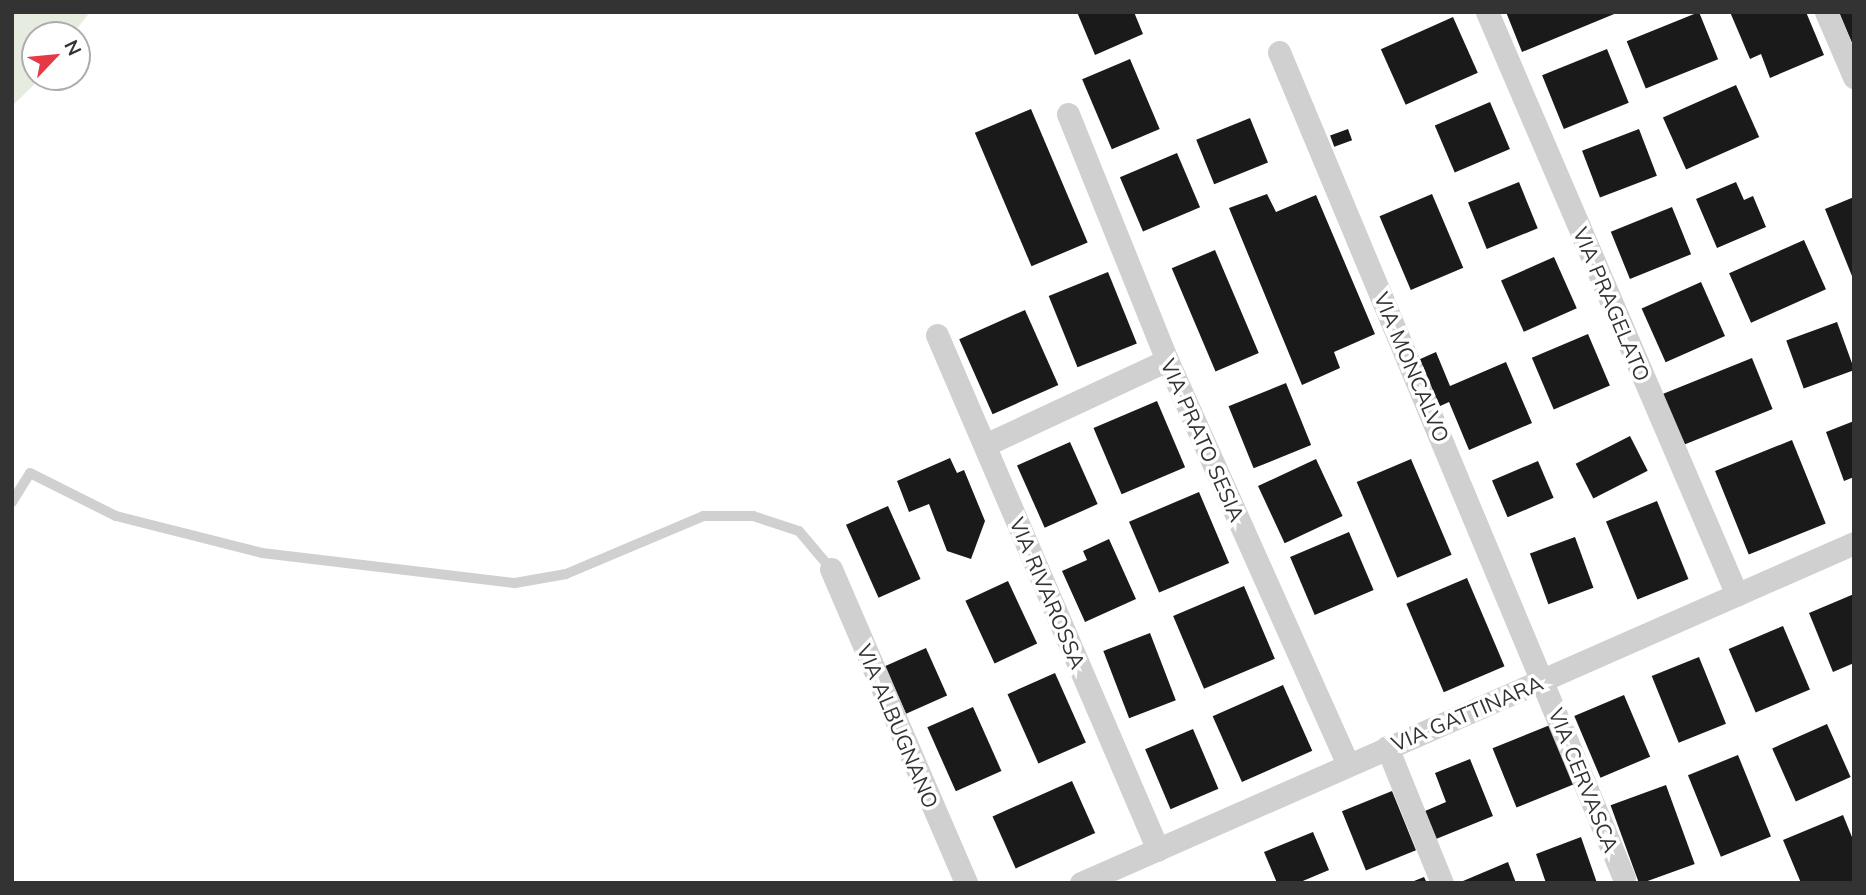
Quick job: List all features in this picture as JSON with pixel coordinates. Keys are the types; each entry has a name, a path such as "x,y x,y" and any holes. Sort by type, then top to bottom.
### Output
{"street":[{"name":"VIA PRAGELATO","path":"1487,12 1737,595"},
{"path":"1826,12 1854,77"},
{"name":"VIA MONCALVO","path":"1279,52 1544,681"},
{"name":"VIA PRATO SESIA","path":"1068,114 1167,360 1347,763"},
{"name":"VIA RIVAROSSA","path":"937,335 1158,850"},
{"path":"985,445 1167,360"},
{"name":"VIA GATTINARA","path":"1090,881 1347,763 1544,681 1854,543"},
{"name":"VIA ALBUGNANO","path":"831,569 966,883"},
{"name":"VIA CERVASCA","path":"1544,681 1624,878"},
{"path":"1387,747 1442,883"}],"lane":[{"path":"12,502 30,473 116,516 262,553 515,583 566,574 703,516 753,516 799,531 831,569"}],"shaded area":[{"path":"12,12 90,12 83,21 21,21 21,91 28,91 12,106"}],"building":[{"path":"1077,12 1134,12 1143,34 1095,55"},
{"path":"1506,12 1619,12 1522,52"},
{"path":"1699,12 1718,59 1646,89 1627,41"},
{"path":"1730,12 1806,12 1824,55 1770,78 1761,54 1750,59"},
{"path":"1839,12 1854,12 1854,48"},
{"path":"1453,17 1478,73 1406,105 1381,49"},
{"path":"1607,49 1629,103 1564,129 1542,75"},
{"path":"1130,59 1160,129 1112,149 1082,79"},
{"path":"1736,85 1759,137 1686,170 1663,118"},
{"path":"1490,102 1510,149 1455,172 1435,125"},
{"path":"1031,109 1088,242 1032,266 975,133"},
{"path":"1250,118 1268,163 1214,184 1196,140"},
{"path":"1348,129 1352,140 1334,147 1330,135"},
{"path":"1639,129 1657,176 1600,198 1582,151"},
{"path":"1177,153 1200,207 1143,232 1120,177"},
{"path":"1519,182 1538,228 1487,249 1468,203"},
{"path":"1736,182 1744,200 1753,196 1766,227 1717,248 1696,199"},
{"path":"1267,194 1276,212 1316,195 1375,334 1334,352 1340,368 1302,385 1229,208"},
{"path":"1432,194 1463,268 1411,290 1380,216"},
{"path":"1854,197 1854,281 1825,209"},
{"path":"1672,207 1691,254 1630,279 1611,232"},
{"path":"1804,240 1826,289 1751,323 1729,273"},
{"path":"1215,250 1259,353 1215,371 1172,268"},
{"path":"1554,257 1577,308 1524,332 1501,281"},
{"path":"1108,272 1137,343 1078,367 1049,296"},
{"path":"1701,282 1725,336 1666,362 1642,308"},
{"path":"1025,310 1058,385 993,414 959,339"},
{"path":"1837,322 1854,370 1804,388 1786,340"},
{"path":"1588,334 1610,386 1554,409 1532,358"},
{"path":"1436,352 1450,386 1506,362 1532,423 1469,450 1449,402 1438,407 1418,360"},
{"path":"1752,358 1773,409 1683,445 1662,394"},
{"path":"1286,383 1311,445 1254,468 1229,406"},
{"path":"1157,401 1185,467 1122,494 1093,428"},
{"path":"1854,421 1854,477 1844,481 1826,432"},
{"path":"1630,436 1648,471 1593,498 1576,464"},
{"path":"1792,440 1826,523 1749,555 1715,471"},
{"path":"1070,442 1098,504 1045,528 1017,466"},
{"path":"950,458 957,473 964,470 985,521 971,559 947,551 929,504 909,512 897,481"},
{"path":"1316,459 1343,516 1285,543 1258,486"},
{"path":"1411,459 1452,555 1397,578 1357,482"},
{"path":"1538,461 1554,498 1508,517 1492,481"},
{"path":"1199,492 1229,563 1159,593 1129,522"},
{"path":"1657,501 1688,579 1637,599 1606,522"},
{"path":"888,506 921,579 879,598 846,525"},
{"path":"1349,532 1374,590 1315,615 1290,557"},
{"path":"1575,537 1593,588 1548,604 1530,553"},
{"path":"1109,539 1136,599 1085,622 1062,571 1087,560 1083,551"},
{"path":"1467,578 1505,666 1444,692 1406,604"},
{"path":"1008,581 1037,644 995,663 965,601"},
{"path":"1244,586 1275,659 1204,689 1173,616"},
{"path":"1854,594 1854,663 1833,672 1809,613"},
{"path":"1783,626 1810,690 1756,713 1729,649"},
{"path":"1150,633 1176,700 1129,718 1103,651"},
{"path":"926,648 947,696 906,714 885,666"},
{"path":"1699,657 1726,724 1679,743 1652,676"},
{"path":"1055,673 1086,742 1038,764 1007,694"},
{"path":"1283,685 1312,751 1242,782 1213,716"},
{"path":"1624,695 1650,757 1600,778 1574,716"},
{"path":"973,707 1001,771 956,791 927,727"},
{"path":"1827,724 1851,777 1796,801 1772,748"},
{"path":"1550,725 1574,784 1516,808 1493,748"},
{"path":"1193,729 1218,789 1171,809 1145,749"},
{"path":"1738,755 1771,837 1721,857 1688,775"},
{"path":"1470,759 1493,816 1436,839 1425,811 1446,802 1435,773"},
{"path":"1072,781 1095,833 1016,868 993,816"},
{"path":"1666,785 1695,864 1639,883 1611,805"},
{"path":"1392,791 1416,850 1366,871 1342,811"},
{"path":"1843,815 1854,842 1854,883 1801,883 1783,840"},
{"path":"1313,832 1329,870 1298,883 1277,883 1264,852"},
{"path":"1581,837 1597,883 1546,883 1536,854"},
{"path":"1508,862 1516,883 1463,881"},
{"path":"1424,877 1427,883 1409,883"}]}
